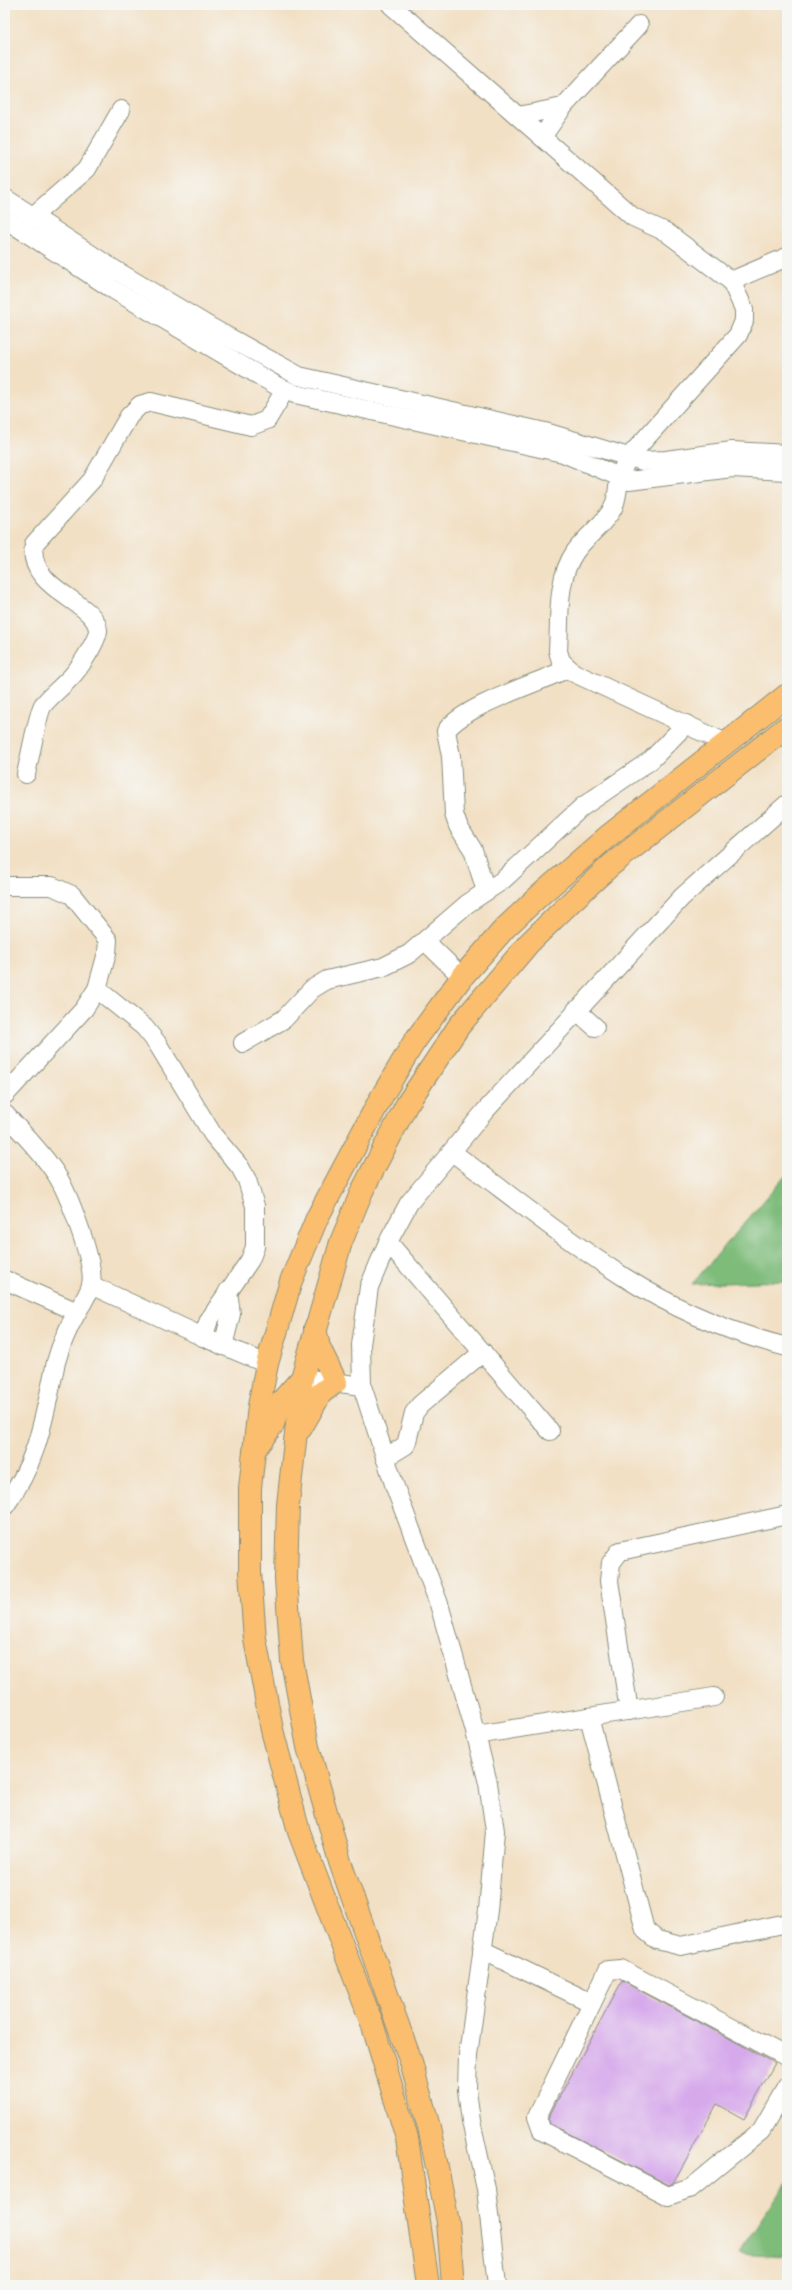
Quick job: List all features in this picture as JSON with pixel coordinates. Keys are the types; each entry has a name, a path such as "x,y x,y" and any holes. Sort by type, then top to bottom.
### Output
{"main road":[{"path":"428,2285 407,2138 372,2023 299,1832 272,1730 255,1639 250,1572 250,1488 266,1364 291,1281 318,1218 382,1096 414,1042 462,977 505,928 539,896 607,837 787,694"},
{"path":"453,2285 448,2222 429,2127 410,2059 340,1862 308,1747 295,1676 286,1579 288,1505 302,1378 315,1328 341,1242 362,1191 408,1104 459,1026 529,943 611,865 787,727"},
{"path":"294,1442 313,1403 320,1393 336,1382 319,1347 315,1328"},
{"path":"254,1449 268,1433 280,1403 302,1378"}],"street":[{"path":"391,5 633,217 666,232 732,281 744,309 744,321 738,335 628,458 620,478 617,498 612,510 600,526 575,552 563,580 558,651 560,661 567,669 726,743"},
{"path":"542,137 563,107 639,25"},
{"path":"518,116 563,107"},
{"path":"33,216 86,169 121,110"},
{"path":"5,198 145,288 285,370 299,376 549,433 642,461 666,460 732,451 787,454"},
{"path":"5,218 114,290 285,390 563,453 629,481 732,468 787,471"},
{"path":"732,281 787,257"},
{"path":"26,774 42,706 72,676 95,640 98,629 92,617 38,572 32,555 34,544 92,480 129,416 140,405 151,402 251,426 267,420 285,390"},
{"path":"486,891 473,850 458,826 454,814 451,756 446,731 450,724 466,714 567,669"},
{"path":"243,1043 284,1020 312,989 326,980 383,967 409,954 467,904 503,880 582,807 651,760 686,724"},
{"path":"497,2285 486,2189 471,2121 467,2090 468,2055 488,1910 495,1832 488,1784 476,1735 438,1604 385,1458 362,1386 361,1345 369,1287 388,1242 409,1204 485,1111 576,1010 682,897 787,804"},
{"path":"5,886 52,886 72,895 108,940 107,953 96,989 84,1009 5,1095"},
{"path":"425,941 462,977"},
{"path":"96,989 144,1027 157,1042 213,1135 240,1167 247,1180 255,1206 255,1247 250,1260 209,1320 203,1337"},
{"path":"576,1010 595,1027"},
{"path":"5,1114 43,1156 57,1175 88,1252 92,1272 91,1285 62,1342 30,1466 5,1506"},
{"path":"452,1152 624,1277 671,1303 708,1320 754,1339 787,1347"},
{"path":"388,1242 550,1431"},
{"path":"5,1280 77,1312"},
{"path":"91,1285 203,1337 266,1364"},
{"path":"223,1346 231,1314 228,1291"},
{"path":"385,1458 406,1446 414,1413 420,1405 483,1352"},
{"path":"302,1378 362,1386"},
{"path":"629,1710 609,1581 611,1563 620,1551 787,1514"},
{"path":"476,1735 714,1697"},
{"path":"589,1717 645,1930 656,1940 681,1946 787,1922"},
{"path":"482,1950 592,2003"},
{"path":"787,2057 621,1969 608,1970 537,2117 542,2131 668,2196 690,2188 761,2131 787,2086"}],"green space":[{"path":"787,1174 787,1281 692,1284"},
{"path":"787,2182 787,2257 738,2254"}],"building":[{"path":"622,1981 775,2063 744,2119 717,2104 673,2183 669,2185 550,2124 548,2118"}]}
